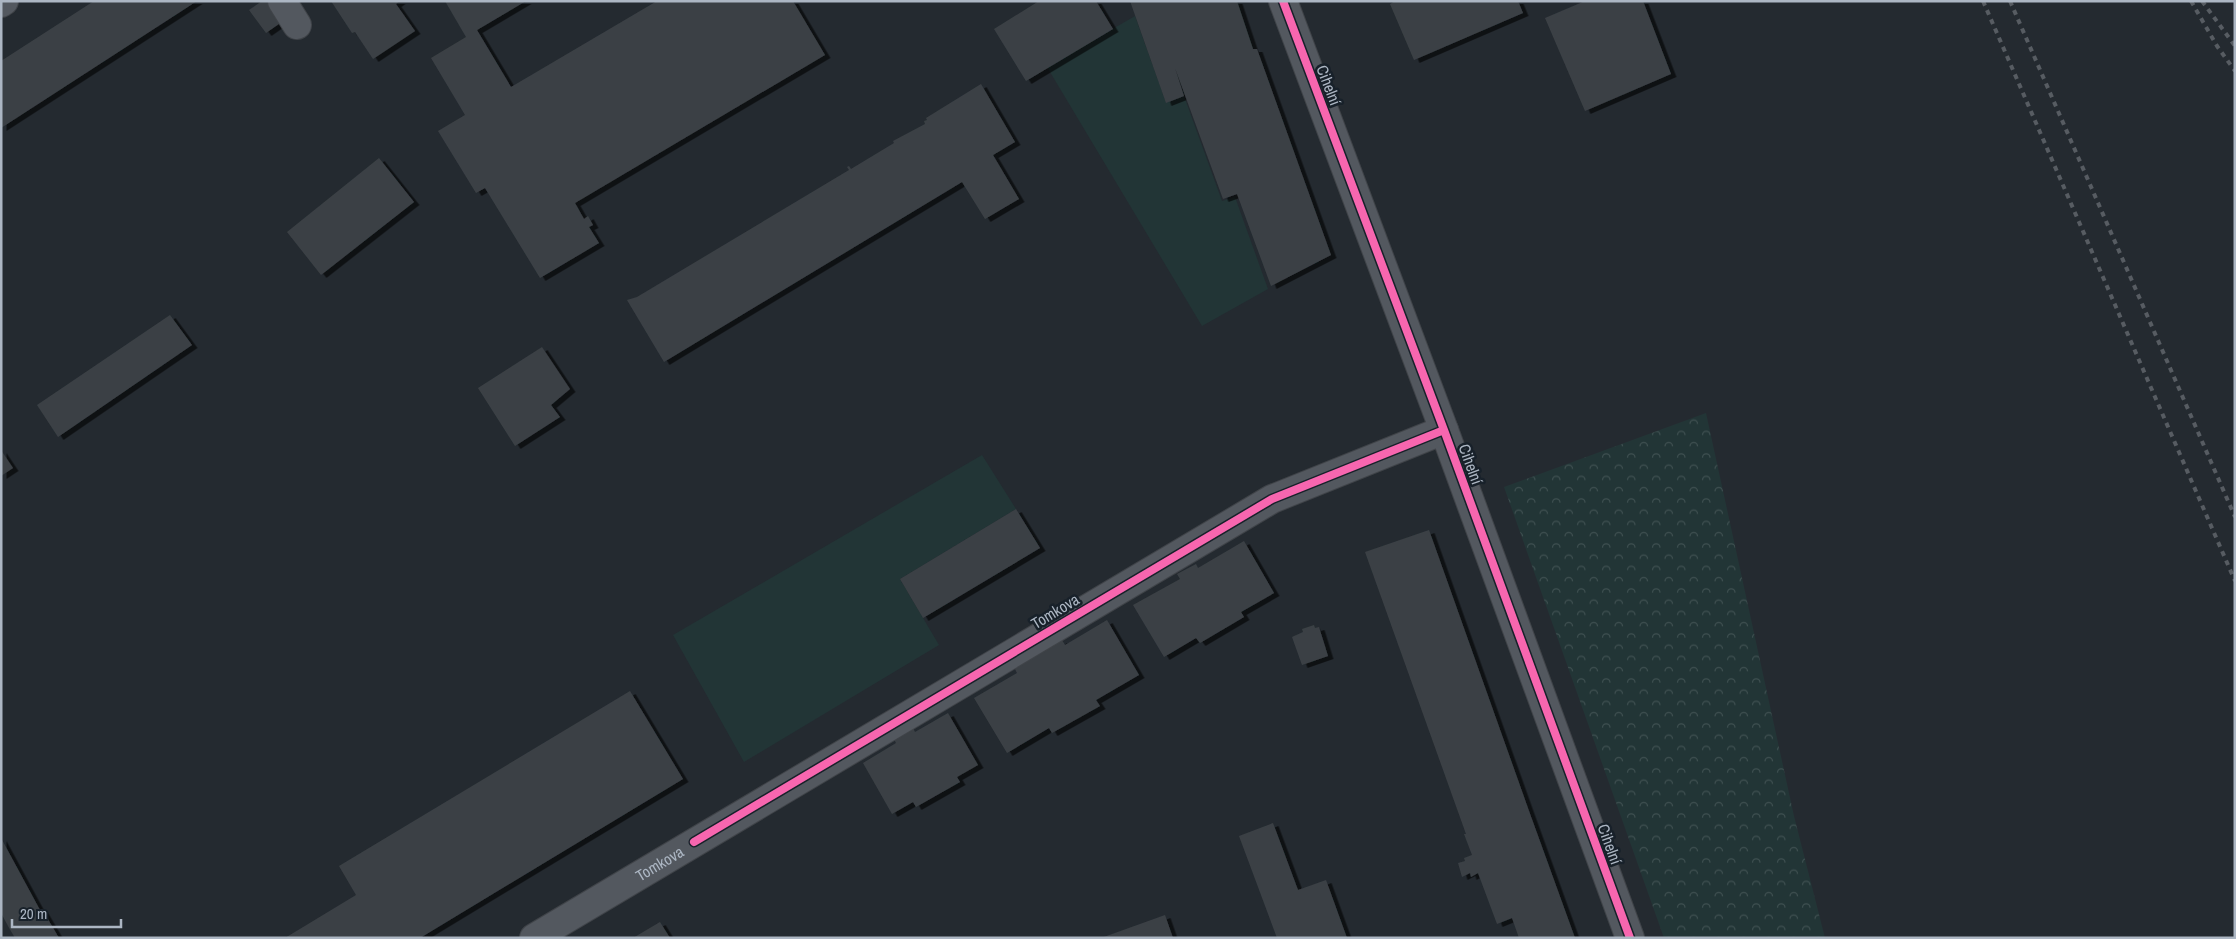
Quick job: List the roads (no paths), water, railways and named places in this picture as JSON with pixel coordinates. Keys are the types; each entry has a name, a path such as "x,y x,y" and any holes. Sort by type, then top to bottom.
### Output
{"street":[{"path":"282,1 297,25"},
{"name":"Cihelní","path":"1283,1 1444,430 1630,938"},
{"name":"Tomkova","path":"534,938 1272,499 1444,430"}],"railway":[{"path":"1983,1 2235,581"},
{"path":"2010,1 2235,517"},
{"path":"2191,1 2217,46 2235,71"},
{"path":"2202,1 2235,46"}]}
